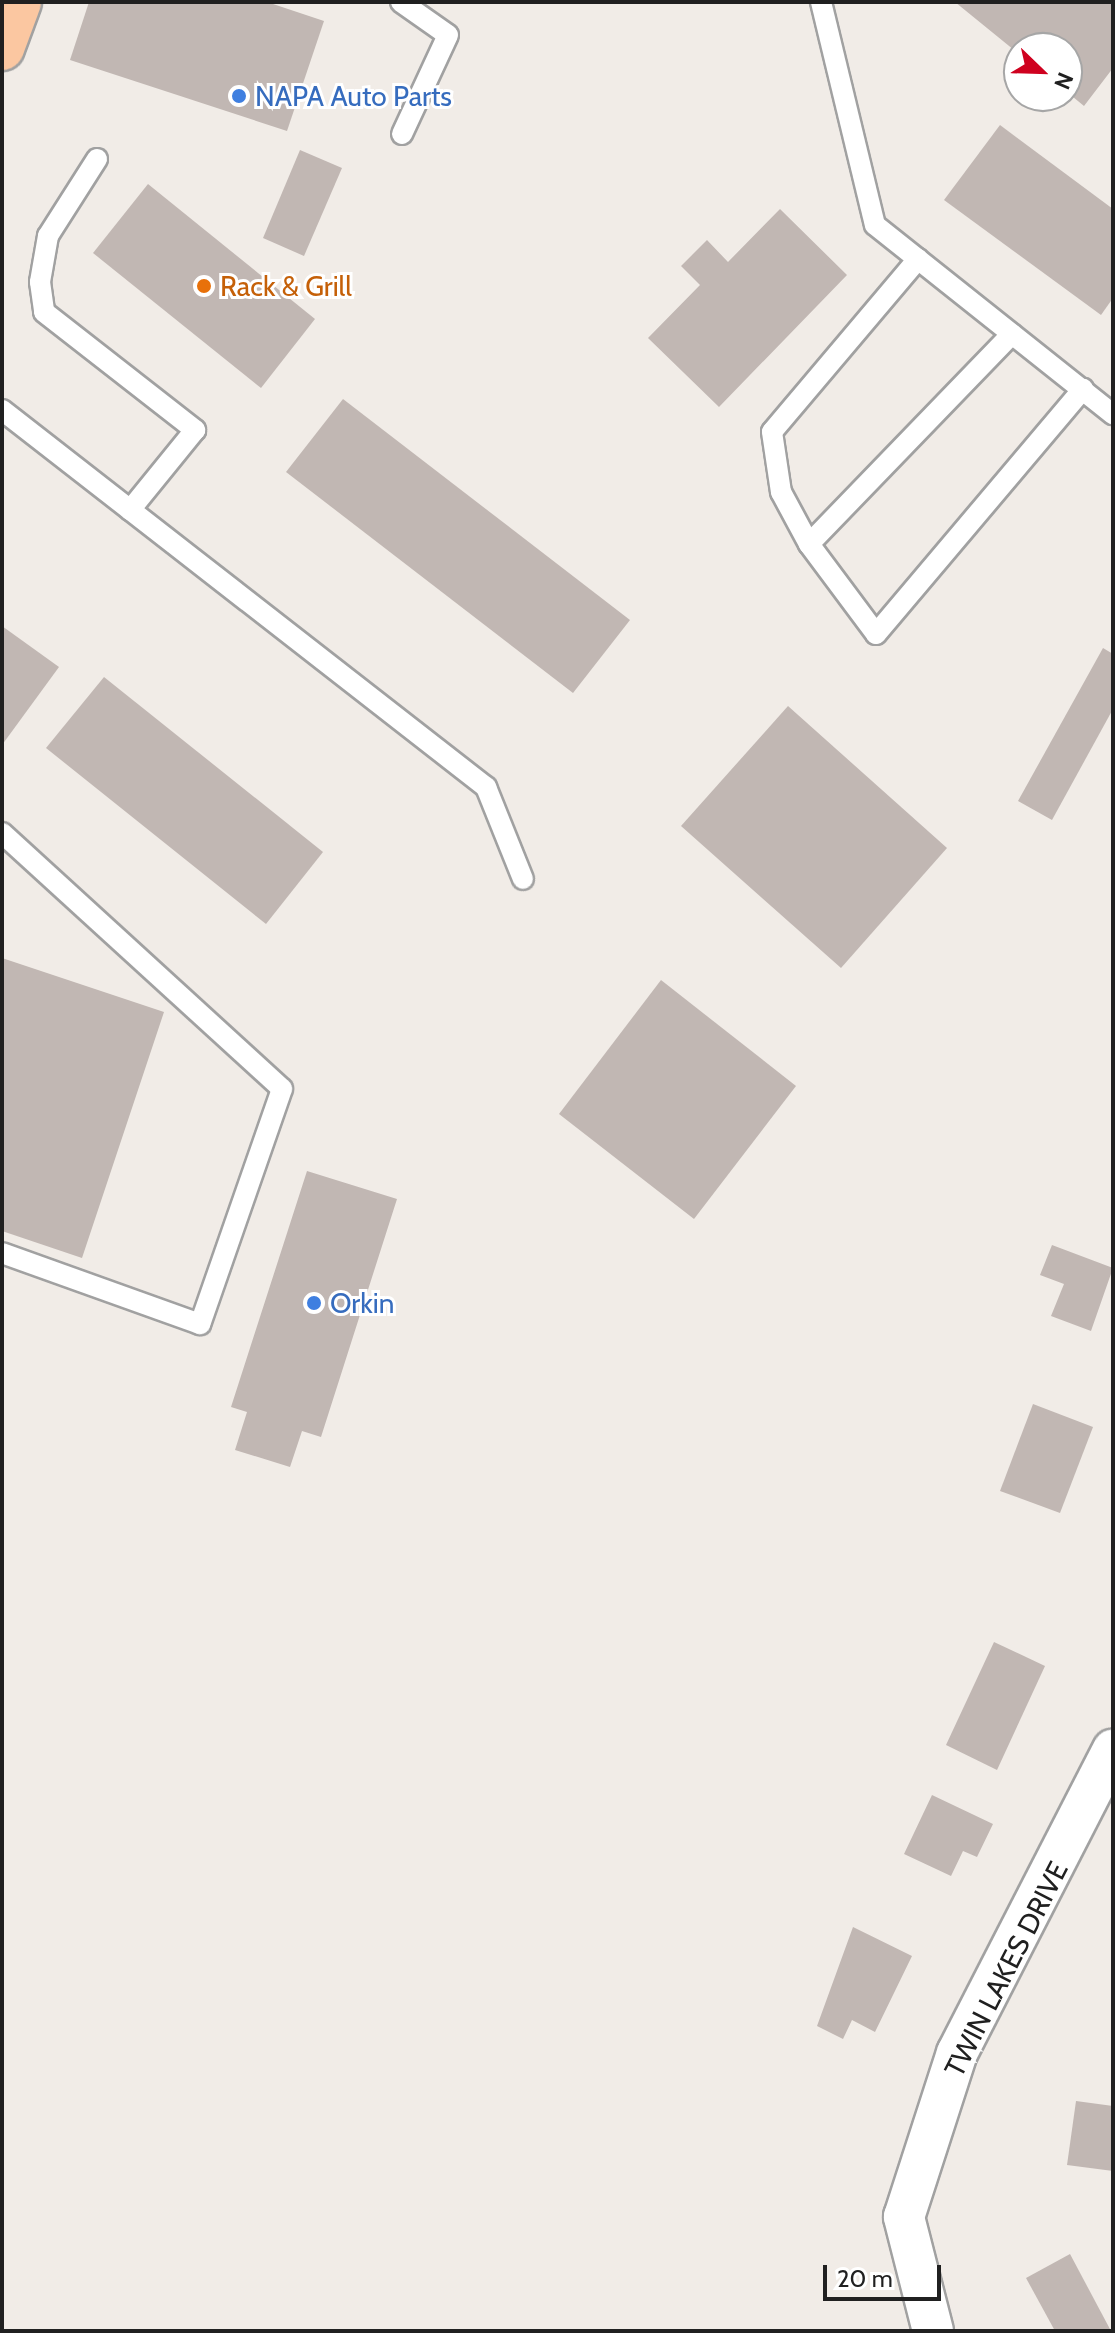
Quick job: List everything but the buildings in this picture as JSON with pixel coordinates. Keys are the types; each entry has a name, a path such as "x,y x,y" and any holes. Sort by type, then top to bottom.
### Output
{"main road":[{"path":"2,48 19,2"}],"street":[{"name":"TWIN LAKES DRIVE","path":"933,2331 904,2217 957,2053 1113,1750"}],"lane":[{"path":"401,2 448,35 402,134"},
{"path":"821,2 875,225 1113,414"},
{"path":"97,159 48,236 40,282 44,312 195,430 130,510"},
{"path":"918,259 772,432 781,492 809,544 876,634 1083,389"},
{"path":"809,544 1012,334"},
{"path":"2,410 486,787 523,879"},
{"path":"2,833 282,1089 200,1324 2,1253"}],"place":[{"name":"NAPA Auto Parts","path":"239,96"},
{"name":"Rack & Grill","path":"204,286"},
{"name":"Orkin","path":"314,1303"}]}
